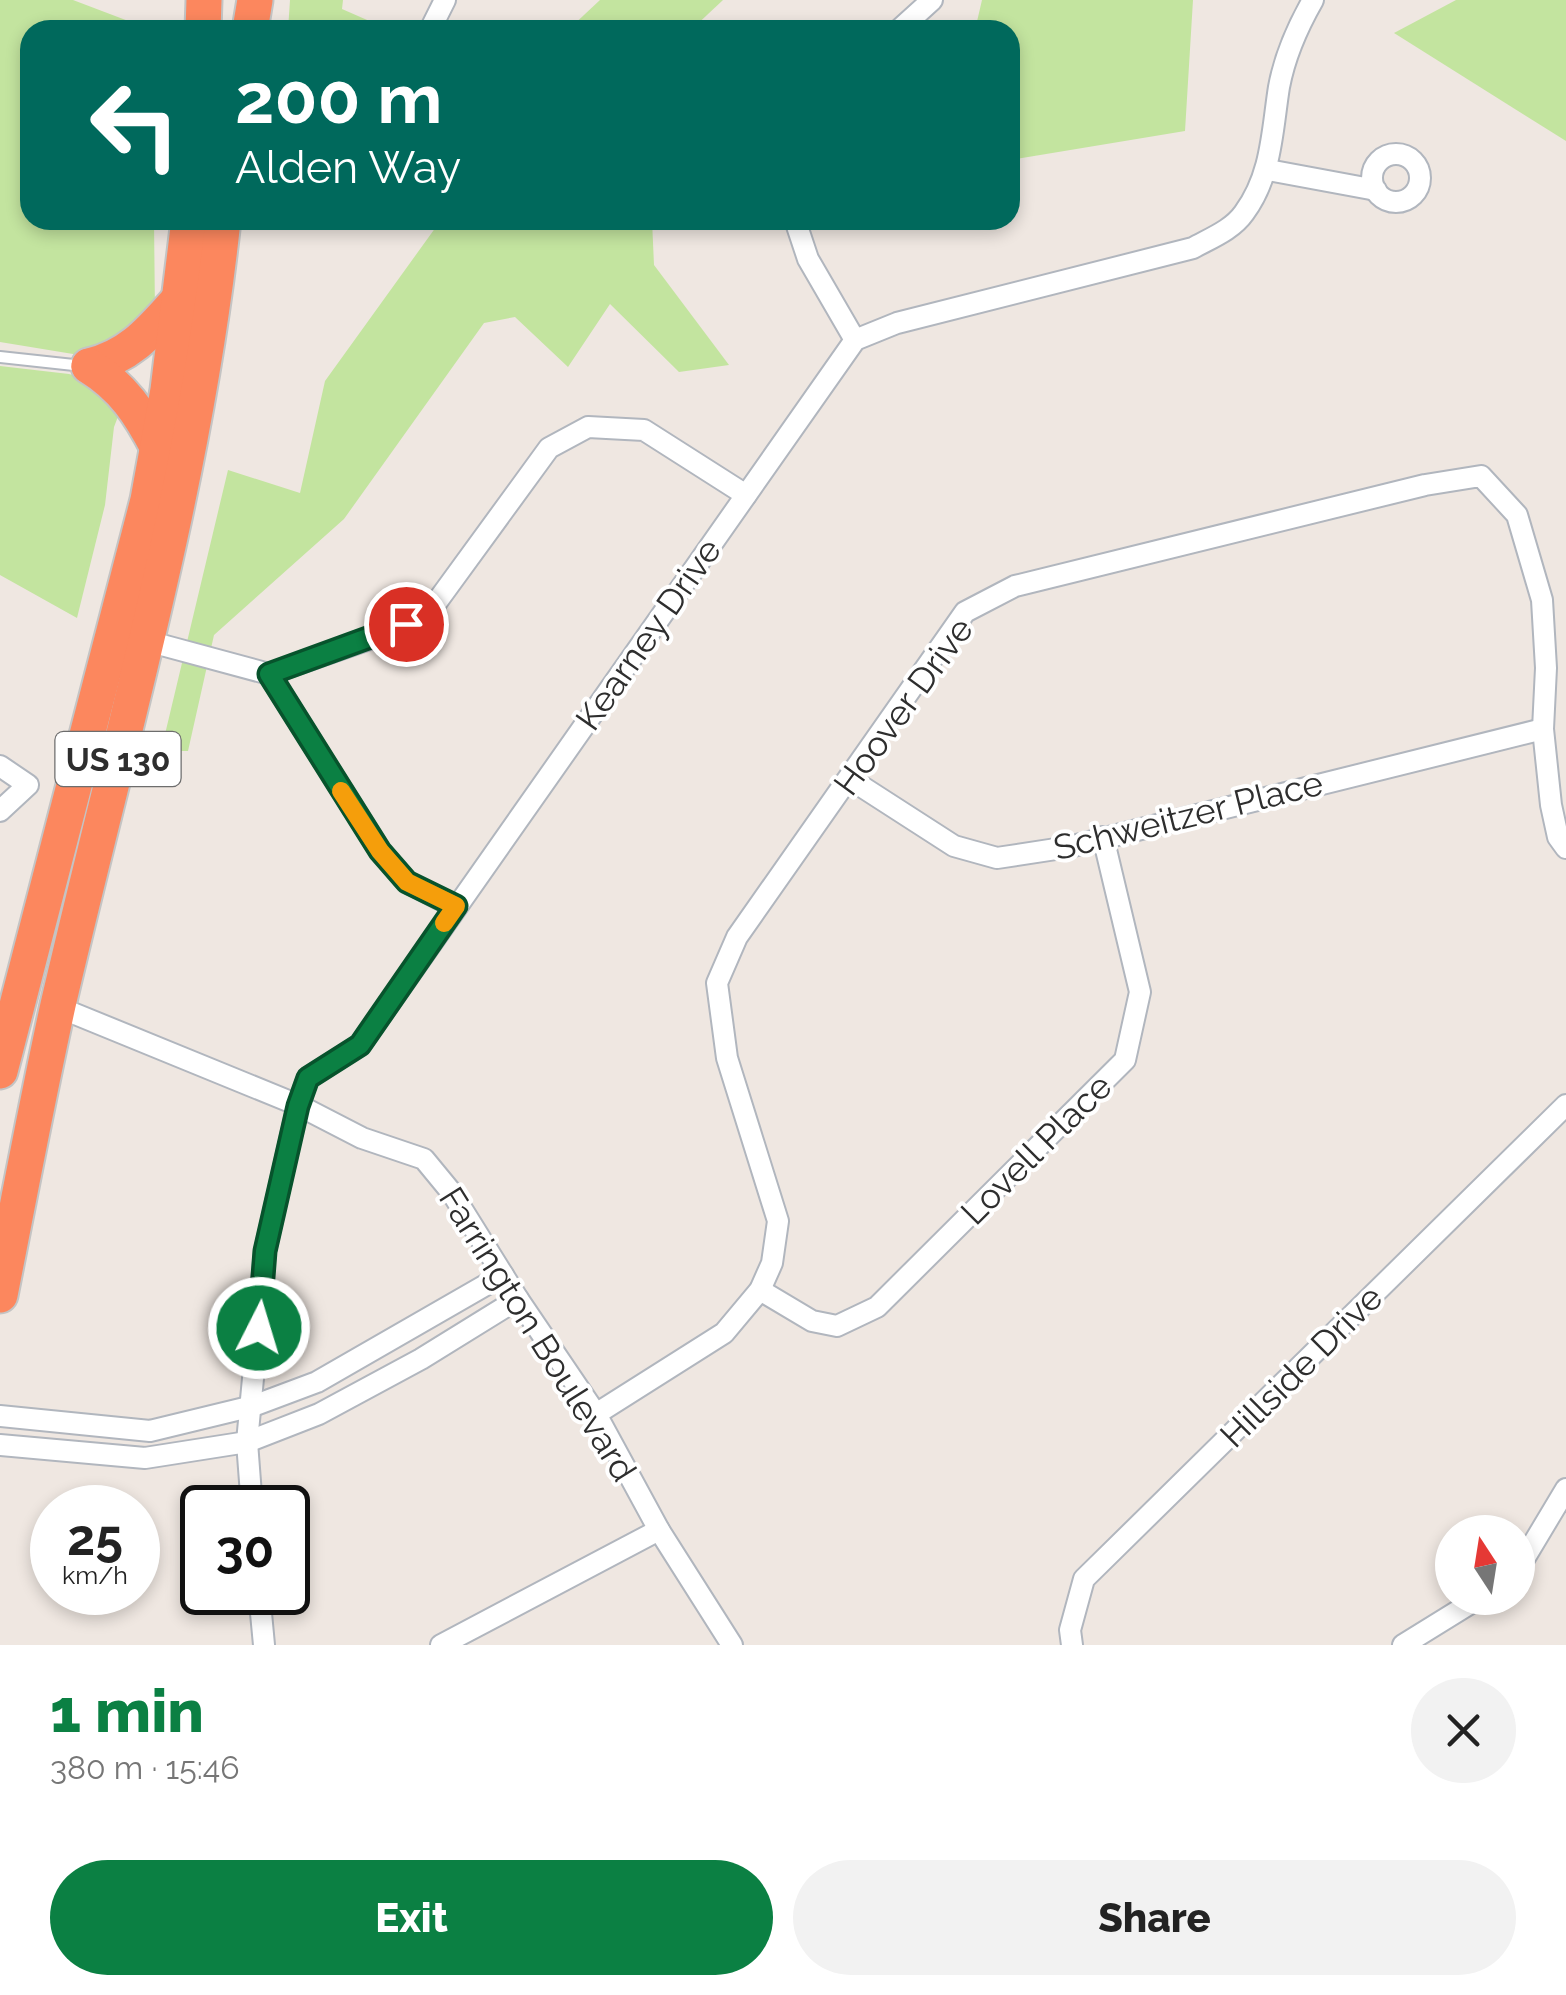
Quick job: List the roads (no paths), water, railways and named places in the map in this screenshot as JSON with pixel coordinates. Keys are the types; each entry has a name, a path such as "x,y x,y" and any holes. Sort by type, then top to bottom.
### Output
{"highway":[{"name":"US 130","path":"0,1071 125,591 158,448 183,284 180,230"},
{"path":"89,366 116,358 138,345 183,284 188,230"},
{"name":"US 130","path":"0,1295 58,1008 147,641 206,350 222,230"},
{"path":"89,366 131,400 158,448"}],"street":[{"path":"910,20 932,0"},
{"path":"798,230 808,258 855,340 897,322 1193,248 1228,229 1244,214 1268,170 1280,83 1292,37 1313,0"},
{"path":"1268,170 1376,190"},
{"name":"Kearney Drive","path":"250,1485 247,1442 265,1251 308,1078 360,1045 855,340"},
{"path":"147,641 269,674 384,634 428,614 550,448 588,427 644,430 746,495"},
{"name":"Hoover Drive","path":"596,1414 724,1334 760,1290 772,1263 778,1221 727,1058 717,983 737,938 965,612 1015,586 1425,485 1481,476 1517,515 1542,600 1546,668 1543,729 1550,806 1558,838 1566,848"},
{"path":"269,674 380,851 407,882 456,906"},
{"name":"Schweitzer Place","path":"850,778 954,846 997,858 1069,848 1543,729"},
{"path":"0,766 28,784 0,811"},
{"name":"Lovell Place","path":"760,1290 812,1320 837,1326 877,1307 1125,1060 1140,992 1102,837"},
{"name":"Farrington Boulevard","path":"58,1008 298,1106 362,1138 424,1159 452,1193 596,1414 659,1530 732,1645"},
{"name":"Hillside Drive","path":"1072,1645 1070,1630 1084,1579 1566,1105"},
{"path":"0,1416 150,1432 252,1406 317,1382 503,1275"},
{"path":"0,1445 145,1458 247,1442 319,1414 421,1359 518,1299"},
{"path":"1535,1541 1566,1489"},
{"path":"441,1645 659,1530"},
{"path":"262,1615 264,1645"},
{"path":"1403,1645 1452,1615"}],"lane":[{"path":"0,357 89,366"}]}
